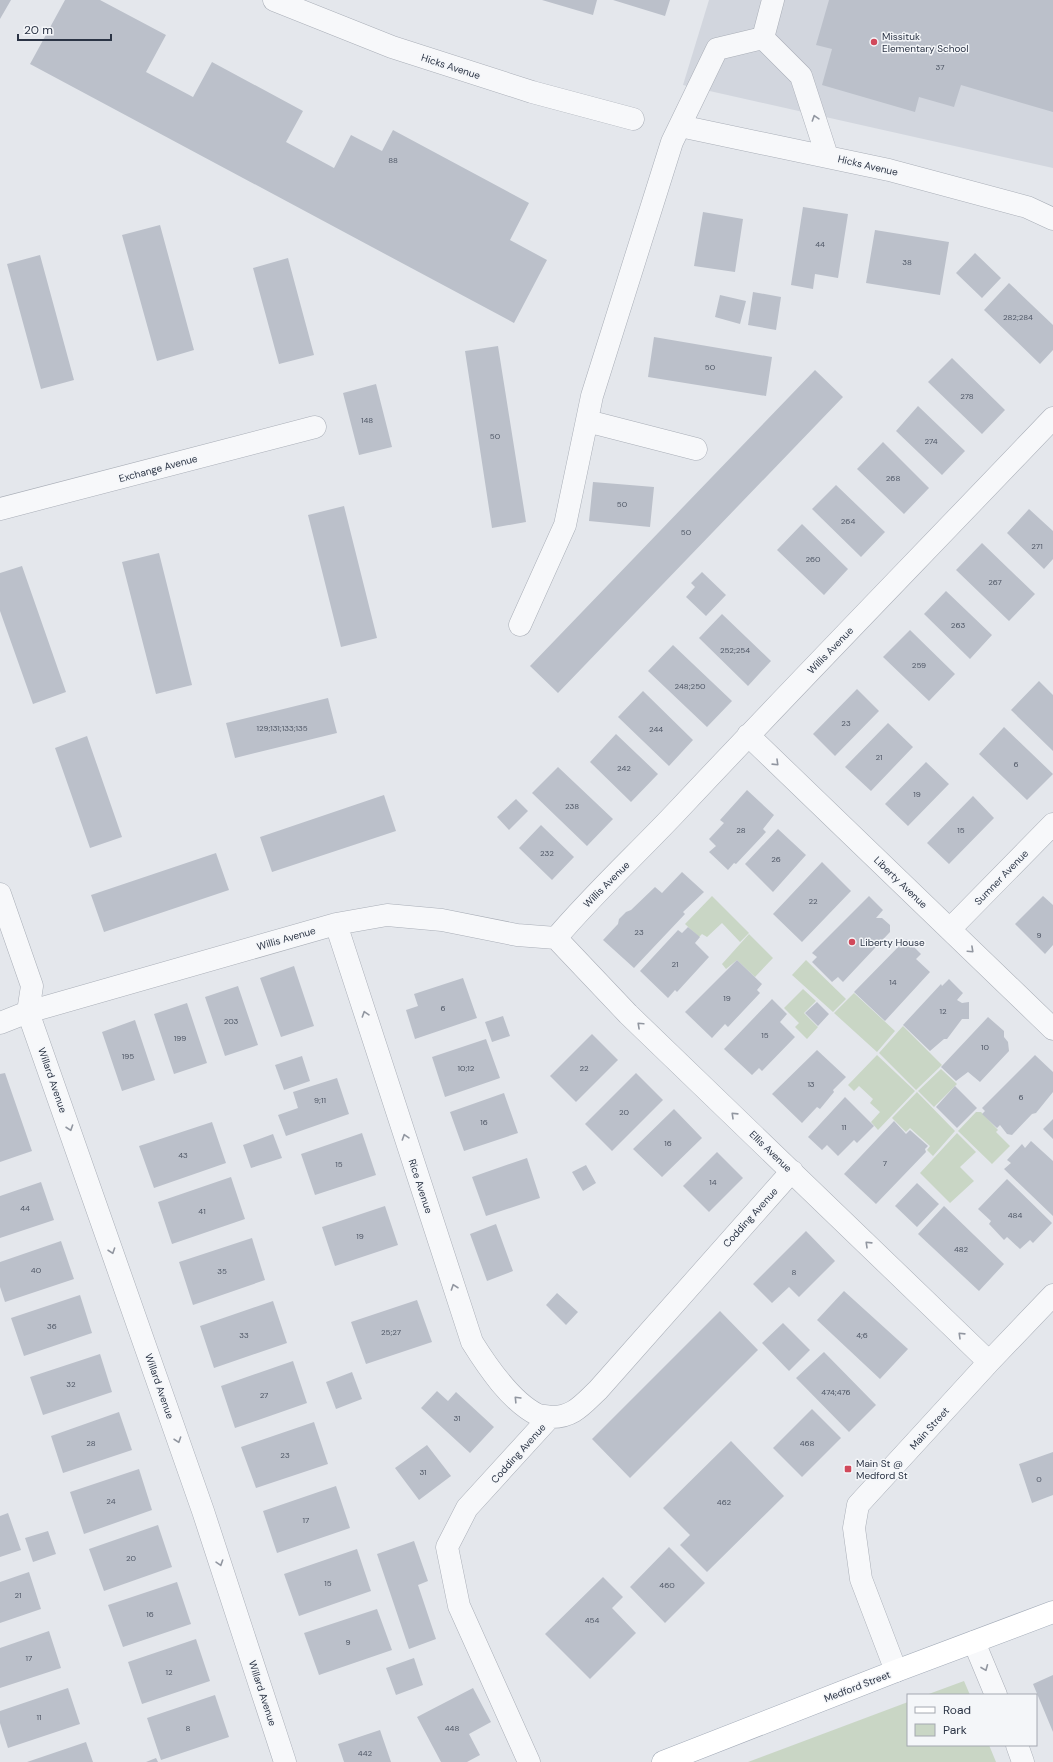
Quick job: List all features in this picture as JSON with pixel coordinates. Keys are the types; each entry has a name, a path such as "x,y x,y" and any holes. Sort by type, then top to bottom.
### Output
{"main road":[{"name":"Medford Street","path":"663,1762 896,1671 1053,1612"}],"street":[{"name":"Hicks Avenue","path":"274,0 308,6 399,49 532,92 633,119"},
{"path":"763,38 773,0"},
{"path":"520,625 565,525 592,396 672,142 717,49 763,38"},
{"path":"763,38 801,76 827,156"},
{"name":"Hicks Avenue","path":"680,126 890,170 1027,207 1053,219"},
{"name":"Willis Avenue","path":"0,1023 28,1012 336,924 387,915 442,920 517,935 556,938 571,920 652,838 1053,418"},
{"path":"587,422 696,448"},
{"name":"Exchange Avenue","path":"0,509 315,427"},
{"name":"Liberty Avenue","path":"748,736 1053,1029"},
{"name":"Sumner Avenue","path":"950,929 1053,824"},
{"path":"0,894 32,986 28,1012"},
{"name":"Rice Avenue","path":"336,924 472,1342 501,1383 521,1404 538,1415 550,1417"},
{"name":"Ellis Avenue","path":"556,938 628,1014 989,1362"},
{"name":"Willard Avenue","path":"28,1012 204,1511 285,1762"},
{"name":"Codding Avenue","path":"529,1762 459,1606 447,1547 467,1508 550,1417 567,1416 598,1390 792,1171"},
{"name":"Main Street","path":"896,1671 862,1579 854,1528 858,1505 989,1362 1053,1295"},
{"path":"974,1642 996,1694"},
{"path":"1017,1746 1024,1762"}],"shaded area":[{"name":"Missituk Elementary School","path":"709,0 1053,0 1053,168 683,85"}],"green space":[{"path":"712,896 749,933 740,942 722,923 707,937 702,934 699,937 685,924"},
{"path":"749,934 773,958 755,977 737,960 726,969 722,964"},
{"path":"806,960 846,999 833,1012 792,975"},
{"path":"803,989 816,1001 804,1013 818,1027 807,1039 795,1027 799,1023 784,1008"},
{"path":"854,993 895,1031 877,1052 834,1013"},
{"path":"903,1026 942,1065 916,1090 879,1053"},
{"path":"877,1055 915,1091 878,1130 871,1122 880,1112 870,1103 873,1099 859,1086 854,1091 848,1085"},
{"path":"941,1069 957,1084 934,1107 918,1091"},
{"path":"917,1092 955,1131 933,1156 927,1150 930,1146 910,1128 906,1132 892,1118"},
{"path":"976,1112 981,1112 998,1130 996,1132 1010,1146 992,1164 958,1131"},
{"path":"957,1133 976,1152 960,1167 974,1181 950,1203 920,1173"},
{"path":"964,1681 970,1694 929,1694"},
{"path":"907,1702 907,1746 989,1746 996,1762 748,1762"}],"building":[{"path":"0,0 11,0 0,19"},
{"path":"65,0 100,0 166,35 146,72 193,97 212,62 303,111 286,142 334,168 351,135 382,151 393,130 529,203 510,240 547,260 514,323 30,64"},
{"path":"542,0 597,0 593,15"},
{"path":"613,0 670,0 665,16"},
{"path":"829,0 1053,0 1053,112 961,85 954,107 919,97 915,112 822,85 832,49 816,45"},
{"path":"803,207 848,214 838,278 815,274 813,289 791,285"},
{"path":"703,212 743,219 735,272 694,266"},
{"path":"160,225 194,350 157,361 122,235"},
{"path":"875,230 949,242 940,295 866,283"},
{"path":"975,253 1001,278 982,298 956,273"},
{"path":"40,255 74,380 41,389 7,264"},
{"path":"288,258 314,355 279,364 253,268"},
{"path":"1009,283 1053,325 1053,350 1040,364 984,310"},
{"path":"753,292 781,297 776,330 748,325"},
{"path":"720,295 746,301 740,324 715,317"},
{"path":"654,337 772,357 766,396 648,377"},
{"path":"498,346 526,522 492,528 465,351"},
{"path":"952,358 1005,410 982,434 928,382"},
{"path":"815,370 843,397 558,693 530,666"},
{"path":"376,384 392,447 359,455 343,393"},
{"path":"918,406 965,451 942,475 896,431"},
{"path":"883,442 929,488 904,514 857,469"},
{"path":"593,482 654,487 650,527 589,521"},
{"path":"836,485 885,532 861,557 812,509"},
{"path":"344,506 377,638 341,647 308,515"},
{"path":"1029,509 1053,531 1053,559 1044,569 1007,533"},
{"path":"802,524 848,569 824,595 777,550"},
{"path":"982,543 1035,594 1009,621 956,570"},
{"path":"159,553 192,685 156,694 122,562"},
{"path":"22,566 66,692 33,704 0,611 0,573"},
{"path":"702,572 726,595 706,616 686,597 695,587 691,583"},
{"path":"946,591 992,635 970,659 924,614"},
{"path":"722,614 771,661 748,686 699,638"},
{"path":"910,630 955,674 929,701 883,657"},
{"path":"673,645 732,701 707,727 648,671"},
{"path":"1039,681 1053,695 1053,751 1011,710"},
{"path":"857,689 879,711 835,756 813,734"},
{"path":"643,691 693,740 669,766 618,717"},
{"path":"328,698 337,733 235,758 226,723"},
{"path":"888,723 913,747 871,791 845,767"},
{"path":"1004,727 1053,774 1027,800 979,754"},
{"path":"616,734 658,774 631,802 590,762"},
{"path":"87,736 122,837 90,848 55,748"},
{"path":"926,762 949,784 908,826 885,804"},
{"path":"558,767 613,819 587,846 532,793"},
{"path":"747,790 774,815 763,829 766,832 736,864 734,863 728,870 709,852 716,846 709,839 724,823 720,820"},
{"path":"384,795 396,831 272,872 260,837"},
{"path":"973,796 994,818 949,864 927,843"},
{"path":"516,799 528,811 509,830 497,817"},
{"path":"541,825 574,857 552,880 519,848"},
{"path":"778,829 806,855 773,892 745,864"},
{"path":"216,853 229,890 104,932 91,895"},
{"path":"822,862 851,891 802,942 773,914"},
{"path":"682,872 704,892 683,912 685,914 634,968 603,940 618,924 619,919 626,912 631,910 655,887 662,893"},
{"name":"Liberty House","path":"869,896 883,910 876,918 882,918 890,925 890,932 843,982 838,977 832,982 812,962 817,957 812,953"},
{"path":"1043,896 1053,905 1053,945 1045,954 1015,924"},
{"path":"688,927 700,937 695,943 709,957 677,992 675,990 668,998 640,971 678,930 682,933"},
{"path":"906,939 921,954 916,959 930,972 885,1021 854,992"},
{"path":"737,960 762,984 757,990 760,993 728,1027 725,1024 712,1038 685,1012"},
{"path":"294,966 314,1026 281,1037 260,978"},
{"path":"463,978 477,1018 415,1039 406,1010 418,1006 414,994"},
{"path":"949,979 963,993 957,1000 962,1003 969,1002 969,1019 962,1019 947,1039 944,1039 930,1051 903,1025 941,984 942,986"},
{"path":"238,986 258,1045 225,1056 205,997"},
{"path":"772,999 787,1014 780,1022 795,1037 762,1071 759,1068 752,1075 724,1049"},
{"path":"817,1002 829,1014 818,1026 805,1013"},
{"path":"187,1003 207,1063 174,1074 154,1014"},
{"path":"503,1016 510,1036 492,1042 485,1022"},
{"path":"988,1017 1004,1031 1004,1037 1008,1042 1009,1051 980,1082 968,1072 956,1081 941,1067"},
{"path":"135,1020 155,1080 122,1091 102,1032"},
{"path":"592,1034 618,1060 576,1102 550,1076"},
{"path":"486,1039 500,1078 445,1097 432,1057"},
{"path":"817,1050 846,1077 833,1090 834,1092 820,1109 817,1107 802,1123 772,1094"},
{"path":"1035,1055 1053,1072 1053,1092 1036,1113 1032,1114 1012,1135 1007,1134 1000,1125 997,1128 982,1114 985,1111 982,1108"},
{"path":"302,1056 310,1081 284,1090 275,1065"},
{"path":"5,1073 32,1151 0,1162 0,1074"},
{"path":"636,1073 663,1100 612,1151 585,1124"},
{"path":"337,1078 349,1114 286,1136 278,1115 298,1108 293,1092"},
{"path":"955,1086 977,1108 957,1128 936,1107"},
{"path":"504,1093 518,1133 464,1151 450,1112"},
{"path":"845,1097 874,1126 857,1143 854,1140 838,1156 827,1145 822,1150 808,1137"},
{"path":"674,1109 702,1138 662,1177 633,1149"},
{"path":"1053,1119 1053,1139 1043,1129"},
{"path":"894,1121 906,1134 910,1130 928,1146 925,1149 926,1152 876,1204 844,1174"},
{"path":"212,1122 226,1163 154,1188 139,1146"},
{"path":"362,1133 376,1175 315,1195 301,1154"},
{"path":"273,1134 282,1158 251,1168 243,1145"},
{"path":"1031,1141 1053,1161 1053,1216 1004,1169 1011,1163 1007,1160 1022,1144 1025,1148"},
{"path":"717,1152 743,1178 709,1212 683,1186"},
{"path":"527,1158 540,1198 486,1216 472,1177"},
{"path":"586,1165 596,1183 583,1191 572,1172"},
{"path":"231,1177 245,1219 172,1244 158,1202"},
{"path":"1007,1179 1052,1223 1033,1243 1030,1240 1020,1249 1007,1237 1004,1240 989,1224 991,1221 978,1209"},
{"path":"41,1182 54,1220 0,1238 0,1196"},
{"path":"917,1183 939,1204 917,1227 895,1206"},
{"path":"385,1206 398,1245 335,1266 322,1227"},
{"path":"944,1206 1004,1264 979,1291 918,1234"},
{"path":"496,1224 513,1271 487,1281 470,1234"},
{"path":"806,1231 835,1261 799,1297 789,1287 772,1303 753,1284"},
{"path":"252,1238 265,1280 193,1305 179,1262"},
{"path":"61,1241 74,1279 5,1302 0,1287 0,1262"},
{"path":"844,1291 908,1349 880,1379 817,1320"},
{"path":"557,1293 578,1312 566,1325 546,1305"},
{"path":"80,1295 92,1333 24,1356 11,1318"},
{"path":"417,1300 432,1342 366,1364 351,1322"},
{"path":"273,1301 287,1343 214,1368 200,1326"},
{"path":"720,1311 758,1350 630,1478 592,1439"},
{"path":"783,1323 810,1350 789,1371 762,1343"},
{"path":"824,1352 876,1405 849,1432 796,1378"},
{"path":"100,1354 112,1392 43,1415 30,1377"},
{"path":"293,1361 307,1403 235,1428 221,1386"},
{"path":"352,1372 362,1399 336,1409 326,1382"},
{"path":"437,1391 448,1401 456,1392 494,1427 470,1453 421,1408"},
{"path":"812,1409 841,1438 802,1477 773,1448"},
{"path":"119,1412 132,1450 63,1473 51,1436"},
{"path":"314,1422 328,1464 256,1488 241,1447"},
{"path":"731,1441 784,1496 707,1572 680,1545 690,1535 663,1508"},
{"path":"427,1445 451,1476 419,1500 395,1468"},
{"path":"1053,1452 1053,1495 1032,1503 1019,1464"},
{"path":"139,1469 152,1510 84,1534 70,1492"},
{"path":"336,1486 350,1528 277,1553 263,1511"},
{"path":"8,1513 21,1550 0,1557 0,1516"},
{"path":"158,1525 172,1567 104,1591 89,1549"},
{"path":"48,1531 56,1554 33,1562 25,1538"},
{"path":"414,1541 428,1581 418,1585 436,1639 409,1649 377,1554"},
{"path":"669,1547 705,1583 665,1623 630,1587"},
{"path":"357,1549 371,1591 299,1616 284,1574"},
{"path":"29,1572 41,1609 0,1623 0,1582"},
{"path":"603,1577 623,1597 612,1608 636,1633 590,1679 545,1634"},
{"path":"177,1582 191,1624 123,1647 108,1605"},
{"path":"377,1609 392,1650 319,1675 304,1633"},
{"path":"49,1631 61,1668 0,1688 0,1648"},
{"path":"196,1639 210,1681 142,1704 128,1662"},
{"path":"414,1658 423,1685 396,1695 386,1668"},
{"path":"1053,1675 1053,1732 1033,1684"},
{"path":"68,1688 80,1724 8,1748 0,1723 0,1711"},
{"path":"473,1688 491,1722 469,1734 480,1755 467,1762 441,1762 417,1717"},
{"path":"215,1695 229,1737 161,1760 147,1718"},
{"path":"380,1730 391,1762 344,1762 338,1744"},
{"path":"86,1742 93,1762 27,1762"},
{"path":"156,1758 158,1762 146,1762"}],"place":[{"name":"Missituk Elementary School","path":"874,42"},
{"name":"Liberty House","path":"852,942"},
{"name":"Main St @ Medford St","path":"848,1469"}]}
